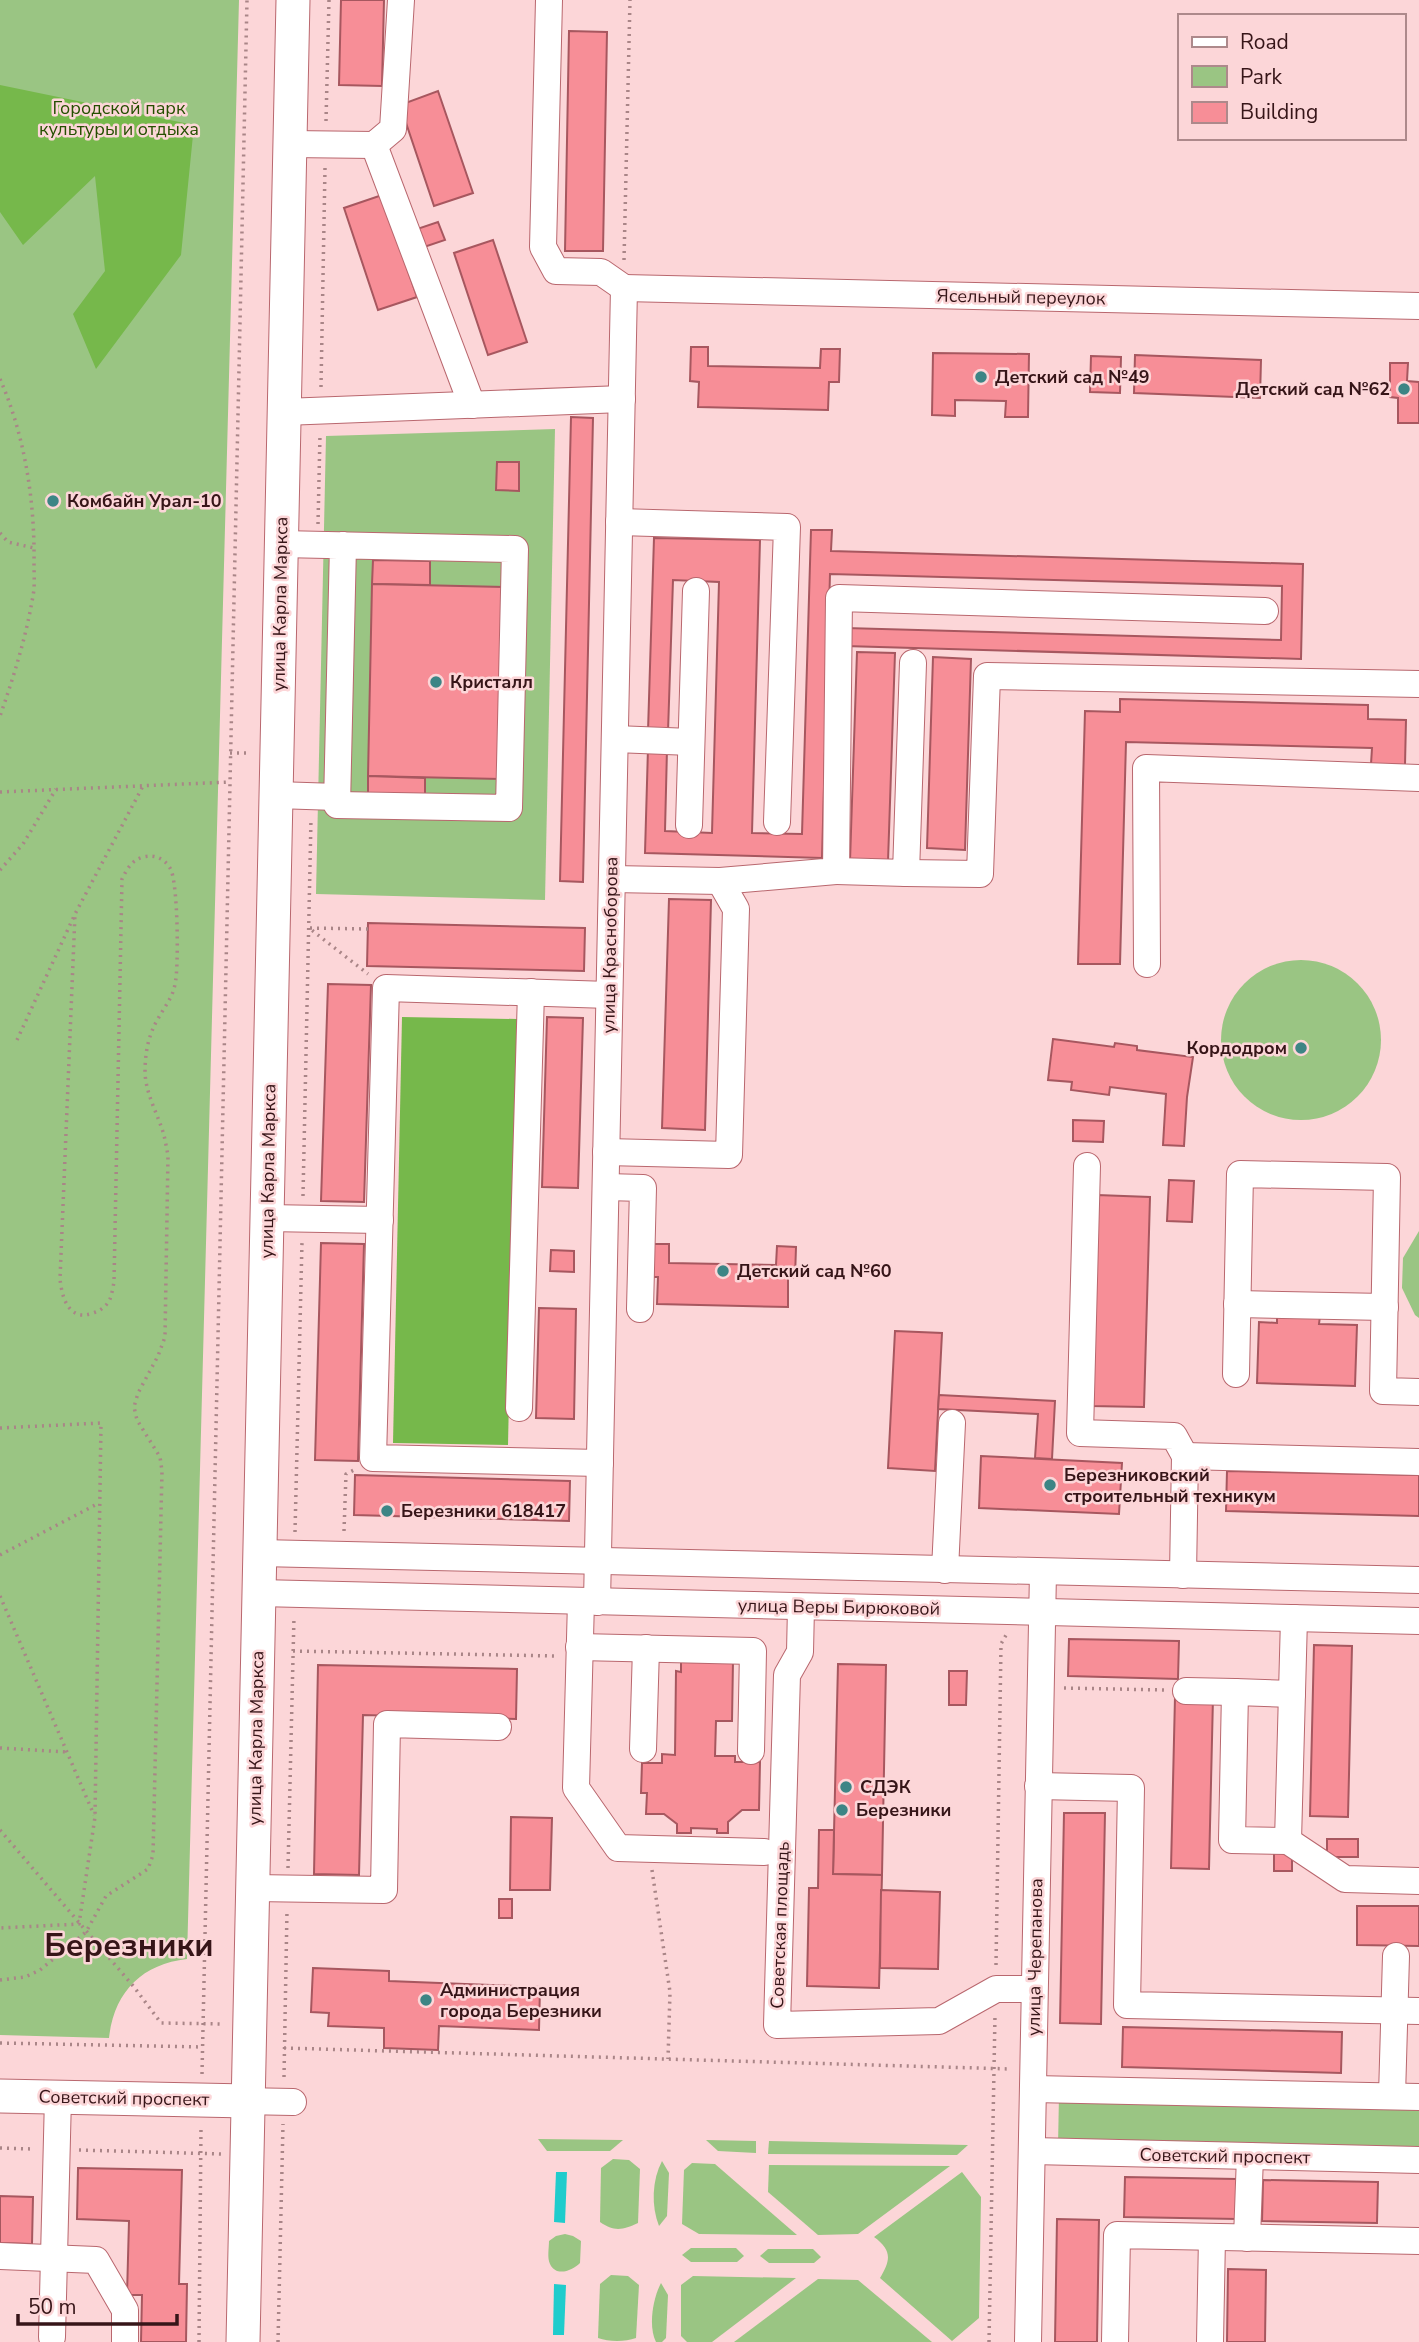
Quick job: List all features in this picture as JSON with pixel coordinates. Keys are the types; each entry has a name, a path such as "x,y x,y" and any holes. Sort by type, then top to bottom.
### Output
{"main road":[{"name":"улица Карла Маркса","path":"243,2342 293,0"},
{"name":"Советский проспект","path":"0,2096 248,2101"}],"street":[{"path":"290,144 374,145 393,129 401,0"},
{"path":"549,0 544,247 556,271 601,272 624,288"},
{"path":"374,145 472,405"},
{"name":"Ясельный переулок","path":"624,288 1419,306"},
{"name":"улица Красноборова","path":"589,1601 598,1561 624,288"},
{"path":"284,412 622,399"},
{"path":"619,522 788,527 778,822"},
{"path":"276,795 325,796 337,805 509,808 515,549 281,544"},
{"path":"325,796 330,545"},
{"path":"689,825 696,590"},
{"path":"836,871 839,598 1265,611"},
{"path":"906,873 913,663"},
{"path":"612,879 720,881 836,871 980,874 987,676 1419,684"},
{"path":"615,739 691,741"},
{"path":"1147,964 1146,768 1419,778"},
{"path":"606,1152 729,1155 736,909 720,881"},
{"path":"600,1463 373,1458 386,988 610,995"},
{"path":"519,1408 531,992"},
{"path":"1087,1166 1080,1433 1174,1436 1185,1456 1182,1575"},
{"path":"1236,1374 1240,1174 1387,1177 1383,1391 1419,1392"},
{"path":"606,1188 643,1188 640,1309"},
{"path":"267,1218 380,1220"},
{"path":"1237,1304 1385,1307"},
{"path":"945,1570 952,1423"},
{"path":"1185,1456 1419,1462"},
{"path":"260,1553 1419,1580"},
{"name":"улица Черепанова","path":"1028,2342 1042,1572"},
{"path":"1289,1841 1292,1694 1300,1618 1308,1578"},
{"name":"улица Веры Бирюковой","path":"259,1593 1419,1621"},
{"name":"Советская площадь","path":"589,1601 579,1652 576,1788 618,1848 764,1852"},
{"name":"Советская площадь","path":"801,1606 800,1652 787,1675 778,2025 939,2021 996,1989 1033,1989"},
{"path":"579,1652 646,1648 753,1651 751,1751"},
{"path":"643,1749 646,1648"},
{"path":"1186,1691 1292,1694"},
{"path":"1236,1692 1232,1840 1289,1841 1345,1879 1419,1881"},
{"path":"252,1888 384,1891 387,1724 498,1727"},
{"path":"1038,1786 1131,1788 1127,2006 1407,2011"},
{"path":"1392,2096 1407,2011 1395,1956"},
{"path":"1033,2080 1419,2097"},
{"path":"52,2337 58,2097"},
{"path":"248,2101 288,2102"},
{"name":"Советский проспект","path":"1032,2151 1419,2160"},
{"path":"1247,2238 1250,2156"},
{"path":"1115,2342 1117,2235 1419,2241"},
{"path":"1210,2342 1212,2237"},
{"path":"0,2256 96,2260 125,2310 125,2342"}],"path":[{"path":"199,2342 201,2100 247,0"},
{"path":"329,0 320,411 330,545"},
{"path":"624,288 630,0"},
{"path":"0,379 9,398 25,461 34,531 34,593 17,667 0,716"},
{"path":"0,533 8,542 34,548"},
{"path":"0,792 230,782"},
{"path":"18,1040 75,914 143,786"},
{"path":"0,870 23,844 56,789"},
{"path":"295,1554 309,928 325,796"},
{"path":"0,1980 25,1977 40,1970 86,1932 106,1896 148,1868 153,1855 162,1471 160,1457 137,1420 134,1407 165,1336 168,1155 163,1130 150,1098 145,1075 148,1040 171,999 176,982 176,888 172,870 163,859 152,855 139,858 128,866 122,879 114,1282 110,1299 100,1311 88,1315 75,1314 66,1306 60,1279 75,914"},
{"path":"309,928 368,929"},
{"path":"309,928 386,988"},
{"path":"0,1428 100,1423 94,1817 79,1924"},
{"path":"344,1539 346,1474"},
{"path":"0,1555 99,1503"},
{"path":"278,2342 288,2102 284,2048 294,1594"},
{"path":"0,1596 94,1817"},
{"path":"989,2342 1001,1644 1008,1630"},
{"path":"293,1651 579,1652"},
{"path":"1061,1688 1186,1691"},
{"path":"0,1748 67,1752"},
{"path":"0,1830 134,1987 161,2023"},
{"path":"649,1849 670,1992 668,2059"},
{"path":"0,1928 79,1924"},
{"path":"0,2043 203,2048"},
{"path":"284,2048 994,2069 1033,2080"},
{"path":"0,2148 200,2153"}],"green space":[{"name":"Городской парк культуры и отдыха","path":"0,0 239,0 187,1959 157,1967 133,1983 117,2007 109,2038 0,2035"},
{"path":"0,85 194,125 181,255 96,369 73,314 105,271 95,176 23,245 0,212"},
{"path":"555,429 545,900 316,894 326,436"},
{"name":"Кордодром","path":"1301,960 1332,966 1357,984 1375,1009 1381,1040 1375,1071 1357,1096 1332,1114 1301,1120 1270,1114 1245,1096 1227,1071 1221,1040 1227,1009 1245,984 1270,966"},
{"path":"402,1017 517,1019 508,1445 393,1443"},
{"path":"1419,1231 1419,1318 1402,1288 1403,1258"},
{"path":"1059,2096 1419,2104 1419,2153 1058,2145"},
{"path":"538,2139 623,2140 610,2151 547,2151"},
{"path":"706,2140 756,2141 756,2153 718,2151"},
{"path":"769,2141 968,2145 957,2155 768,2154"},
{"path":"613,2159 629,2160 640,2169 638,2223 614,2229 600,2222 601,2168"},
{"path":"662,2161 669,2173 667,2216 659,2226 654,2193 656,2176"},
{"path":"692,2163 715,2164 797,2235 699,2234 682,2224 684,2170"},
{"path":"769,2165 950,2166 858,2234 818,2235 768,2192"},
{"path":"962,2172 981,2197 979,2318 952,2341 880,2278 888,2256 884,2246 874,2237"},
{"path":"565,2234 581,2241 580,2263 560,2272 549,2262 549,2241"},
{"path":"691,2248 736,2248 744,2256 737,2262 691,2262 682,2255"},
{"path":"768,2249 813,2249 821,2257 814,2263 769,2263 760,2256"},
{"path":"611,2275 628,2276 639,2285 636,2338 617,2341 598,2338 600,2284"},
{"path":"693,2276 796,2278 712,2342 687,2342 681,2336 681,2285"},
{"path":"818,2279 858,2280 932,2342 734,2342"},
{"path":"661,2283 668,2295 666,2338 662,2342 656,2342 652,2328 652,2312"}],"water":[{"path":"556,2172 567,2172 565,2223 554,2222"},
{"path":"554,2284 566,2285 564,2335 553,2335"}],"building":[{"path":"341,0 384,0 382,86 339,85"},
{"path":"569,31 607,32 603,251 565,251"},
{"path":"438,91 473,193 434,206 400,105"},
{"path":"382,195 417,297 378,310 344,208"},
{"path":"438,222 445,240 424,247 417,229"},
{"path":"493,240 527,342 488,355 454,253"},
{"path":"691,347 708,347 708,366 820,368 821,349 840,349 839,382 829,382 828,410 698,407 699,382 690,381"},
{"name":"Детский сад №49","path":"933,353 1029,354 1028,417 1005,417 1006,401 955,400 955,416 932,415"},
{"path":"1135,355 1261,360 1260,398 1134,393"},
{"path":"1091,356 1121,357 1120,393 1090,392"},
{"name":"Детский сад №62","path":"1390,363 1408,363 1407,381 1419,382 1419,423 1398,423 1398,398 1390,397"},
{"path":"571,417 593,418 583,882 560,881"},
{"path":"497,462 519,462 519,491 496,490"},
{"path":"811,530 832,530 831,551 1303,564 1301,659 845,646 846,628 1281,640 1282,586 830,574 822,858 645,853 648,748 667,749 665,831 712,833 719,582 673,580 668,732 648,731 654,538 760,540 752,833 802,834"},
{"path":"373,560 430,561 430,585 372,584"},
{"name":"Кристалл","path":"372,584 504,587 500,779 368,776"},
{"path":"857,652 895,653 888,862 850,861"},
{"path":"933,657 971,659 965,850 927,848"},
{"path":"1120,699 1368,705 1368,719 1406,720 1405,765 1371,764 1372,748 1126,742 1120,964 1078,964 1085,711 1120,712"},
{"path":"368,776 425,778 425,801 368,800"},
{"path":"669,899 711,900 705,1130 662,1128"},
{"path":"368,923 585,928 584,971 367,966"},
{"path":"328,984 371,985 364,1202 321,1201"},
{"path":"547,1017 583,1018 578,1188 542,1187"},
{"path":"1053,1039 1114,1047 1115,1043 1137,1046 1137,1050 1193,1057 1184,1146 1163,1145 1166,1094 1110,1087 1109,1095 1071,1090 1072,1082 1048,1080"},
{"path":"1073,1120 1104,1121 1103,1142 1073,1141"},
{"path":"1169,1180 1194,1181 1192,1222 1167,1221"},
{"path":"1097,1195 1150,1197 1144,1407 1091,1406"},
{"path":"321,1243 364,1244 358,1461 315,1460"},
{"name":"Детский сад №60","path":"651,1244 669,1244 669,1263 776,1265 777,1246 796,1247 795,1278 788,1278 788,1307 657,1304 658,1277 650,1277"},
{"path":"551,1250 574,1251 574,1272 550,1271"},
{"path":"539,1308 576,1309 574,1419 536,1418"},
{"path":"1277,1315 1320,1316 1319,1324 1357,1325 1355,1386 1257,1383 1259,1322 1277,1323"},
{"path":"895,1331 942,1333 935,1471 888,1468"},
{"path":"939,1395 1055,1401 1052,1459 1035,1458 1038,1414 938,1409"},
{"name":"Березниковский строительный техникум","path":"981,1456 1122,1463 1119,1514 979,1508"},
{"path":"1227,1471 1419,1475 1419,1516 1226,1511"},
{"path":"355,1475 570,1481 569,1521 354,1515"},
{"path":"1069,1639 1179,1641 1178,1679 1068,1676"},
{"path":"1314,1645 1352,1646 1348,1817 1310,1816"},
{"path":"681,1660 733,1661 732,1721 716,1721 715,1756 735,1756 735,1762 760,1762 759,1810 742,1810 728,1822 728,1833 717,1833 717,1829 691,1828 691,1833 677,1833 677,1824 664,1814 646,1814 647,1793 641,1793 642,1763 662,1763 662,1754 675,1755 676,1671 681,1672"},
{"path":"838,1664 886,1665 882,1875 833,1874"},
{"path":"318,1665 517,1669 516,1719 363,1715 359,1875 314,1874"},
{"path":"949,1671 967,1671 966,1705 949,1705"},
{"path":"1175,1697 1213,1697 1209,1869 1171,1868"},
{"path":"1064,1813 1105,1813 1101,2024 1060,2023"},
{"path":"511,1817 552,1818 550,1890 510,1890"},
{"path":"819,1830 834,1830 833,1874 882,1875 879,1988 807,1986 809,1888 818,1888"},
{"path":"1327,1839 1358,1839 1358,1857 1327,1857"},
{"path":"1274,1851 1292,1851 1292,1871 1274,1871"},
{"path":"881,1890 940,1892 938,1969 880,1968"},
{"path":"499,1899 512,1899 512,1918 499,1918"},
{"path":"1357,1906 1419,1906 1419,1946 1357,1945"},
{"name":"Администрация города Березники","path":"313,1968 389,1971 389,1981 540,1987 539,2030 439,2026 438,2050 384,2048 384,2028 328,2026 329,2013 311,2012"},
{"path":"1123,2027 1342,2032 1341,2073 1122,2067"},
{"path":"78,2168 182,2170 179,2284 187,2284 186,2342 141,2342 142,2295 127,2295 129,2221 77,2219"},
{"path":"1125,2177 1237,2179 1237,2219 1124,2217"},
{"path":"1263,2180 1378,2182 1377,2223 1262,2221"},
{"path":"0,2196 33,2197 32,2244 0,2243"},
{"path":"1057,2219 1099,2220 1097,2342 1055,2342"},
{"path":"1228,2269 1266,2270 1265,2342 1227,2342"}],"place":[{"name":"Детский сад №49","path":"981,377"},
{"name":"Детский сад №62","path":"1404,389"},
{"name":"Комбайн Урал-10","path":"53,501"},
{"name":"Кристалл","path":"436,682"},
{"name":"Кордодром","path":"1301,1048"},
{"name":"Детский сад №60","path":"723,1271"},
{"name":"Березниковский строительный техникум","path":"1050,1485"},
{"name":"Березники 618417","path":"387,1511"},
{"name":"СДЭК","path":"846,1787"},
{"name":"Березники","path":"842,1810"},
{"name":"Администрация города Березники","path":"426,2000"}],"district":[{"name":"Березники","path":"129,1945"}]}
